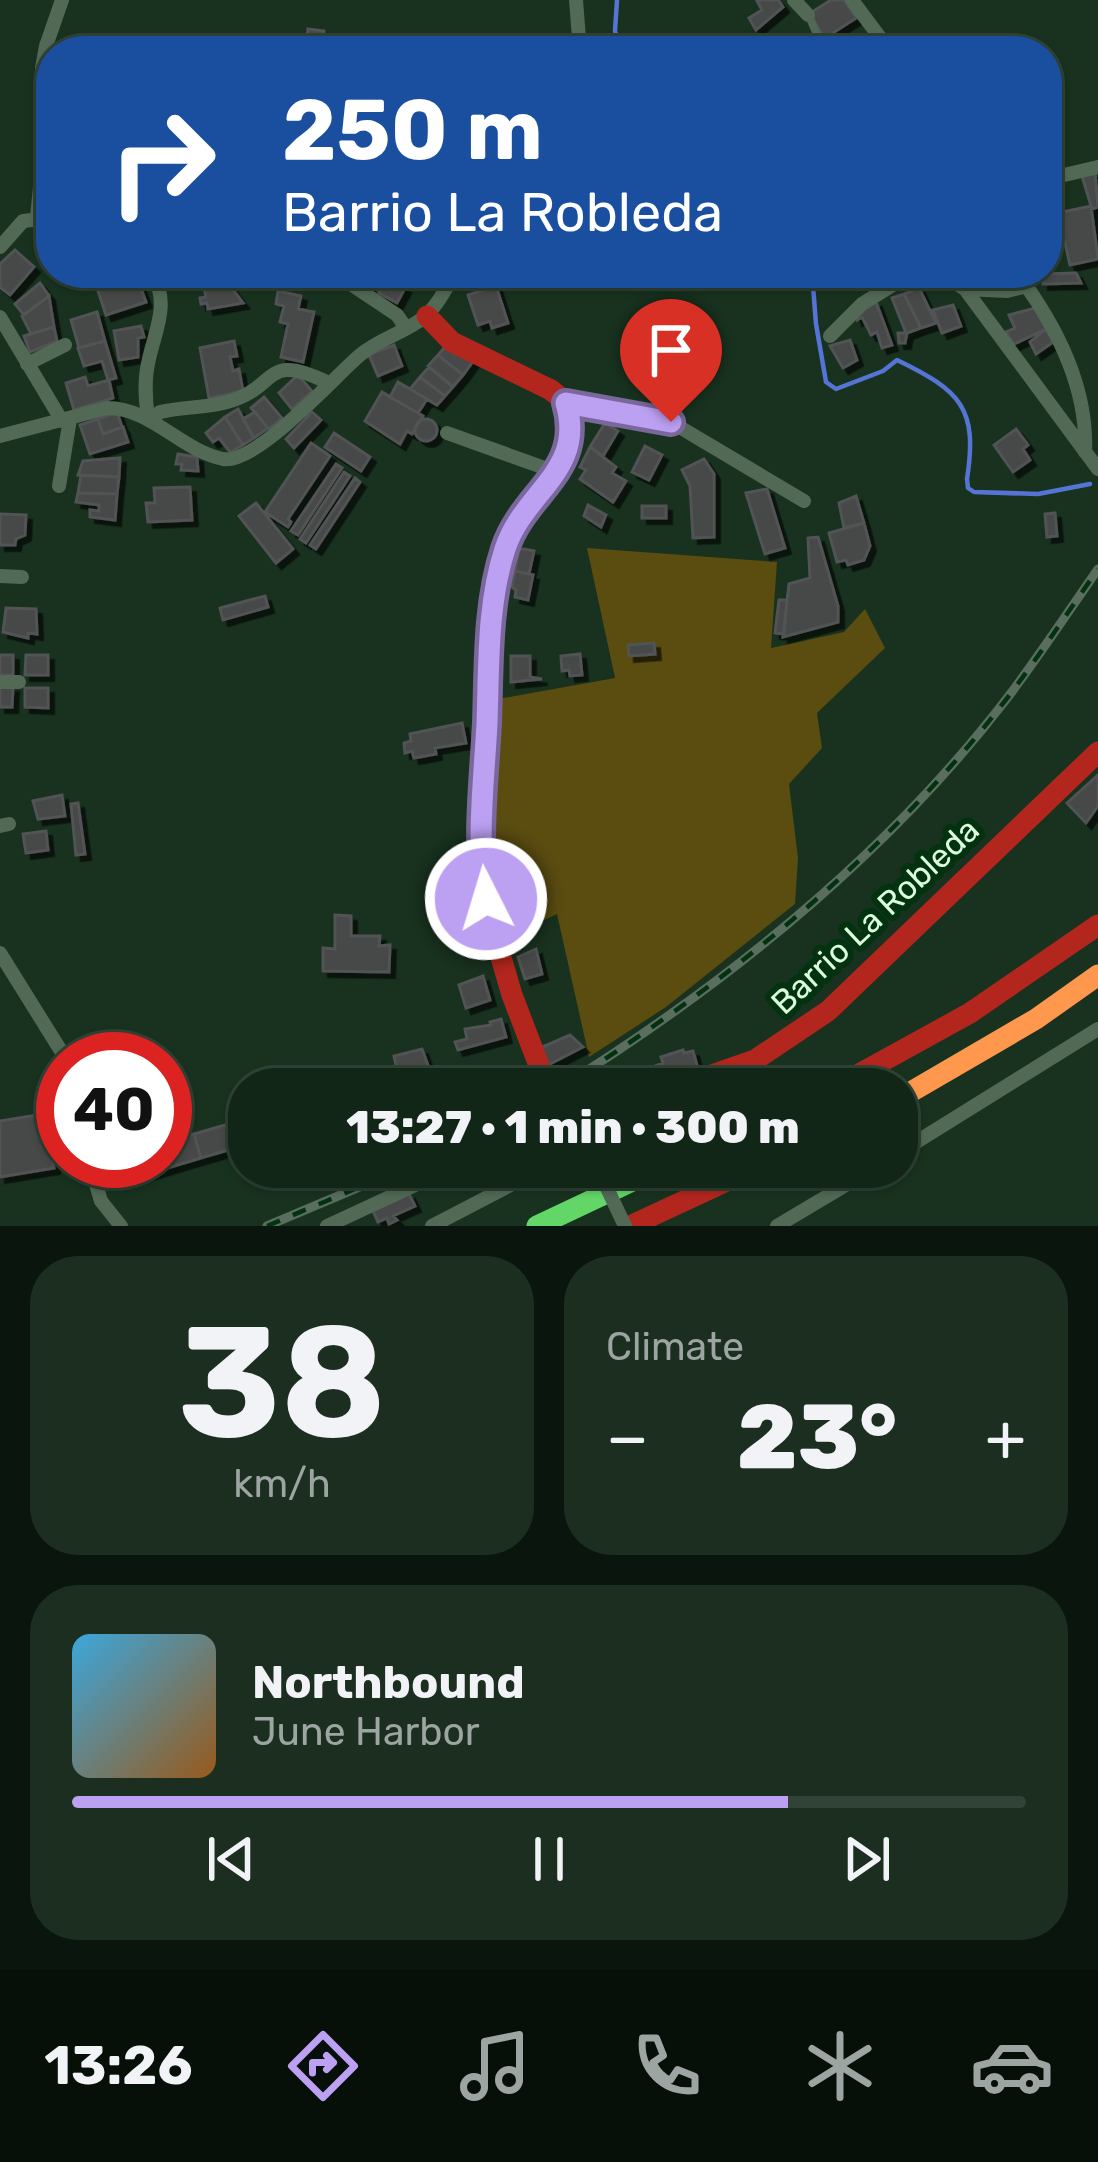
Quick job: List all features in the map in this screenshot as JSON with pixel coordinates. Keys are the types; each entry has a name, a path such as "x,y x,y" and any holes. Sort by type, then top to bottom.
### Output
{"main road":[{"path":"427,316 452,342 551,390 566,403 572,440 556,472 514,525 497,577 481,831 490,923 541,1068"},
{"name":"Barrio La Robleda","path":"736,1068 785,1044 828,1010 1098,752"},
{"path":"870,1068 970,1013 1098,925"},
{"path":"918,1088 1098,975"},
{"path":"538,1226 618,1188"},
{"path":"627,1226 711,1188"}],"street":[{"path":"49,36 62,0"},
{"path":"576,0 579,36"},
{"path":"794,0 808,15"},
{"path":"852,0 879,36"},
{"path":"1062,175 1098,167"},
{"path":"0,247 22,221 36,219"},
{"path":"149,419 145,385 161,312 159,288"},
{"path":"356,288 397,315 406,328"},
{"path":"0,436 123,408 201,451 234,459 264,440 365,350 427,316 445,288"},
{"path":"830,337 862,304 888,288"},
{"path":"965,289 1011,288"},
{"path":"1028,288 1072,369 1087,423 1085,452"},
{"path":"965,289 1098,469"},
{"path":"0,317 66,420 59,486"},
{"path":"27,364 65,345"},
{"path":"149,419 160,412 242,397 274,371 288,368 329,383"},
{"path":"566,403 671,422 804,501"},
{"path":"447,433 556,472"},
{"path":"0,576 22,577"},
{"path":"0,682 19,682"},
{"path":"0,953 49,1032"},
{"path":"918,1141 1098,1029"},
{"path":"96,1188 100,1202 121,1226"},
{"path":"327,1226 409,1188"},
{"path":"432,1226 505,1188"},
{"path":"608,1188 627,1226"},
{"path":"777,1226 841,1188"}],"lane":[{"path":"808,15 817,36"}],"shaded area":[{"path":"587,548 777,562 771,648 844,632 865,609 885,648 817,713 822,748 789,784 798,858 795,904 666,1007 589,1057 557,914 503,940 481,867 481,702 615,678"}],"building":[{"path":"778,0 783,7 756,30 749,18 762,10 757,1"},
{"path":"831,0 844,0 856,18 824,36 809,14"},
{"path":"308,29 324,31 323,36 307,36"},
{"path":"1095,172 1098,207 1092,209 1082,176"},
{"path":"1091,206 1098,259 1070,265 1062,212"},
{"path":"15,250 34,267 10,295 0,287 0,264"},
{"path":"1062,273 1076,273 1081,283 1062,284"},
{"path":"36,286 49,296 24,315 15,304"},
{"path":"141,288 146,302 106,315 98,291"},
{"path":"204,288 232,288 243,303 208,309 200,298 206,297"},
{"path":"382,288 405,288 397,303 379,293"},
{"path":"497,288 508,323 492,328 490,321 478,325 468,295"},
{"path":"919,288 936,323 921,328 904,294"},
{"path":"278,291 301,296 298,309 314,312 303,362 281,357 288,324 280,322 284,306 276,304"},
{"path":"904,294 921,328 907,333 905,343 899,343 898,333 906,333 892,298"},
{"path":"49,296 54,327 31,334 22,316"},
{"path":"876,302 892,345 882,348 877,332 871,335 862,317 857,320 855,314"},
{"path":"953,305 961,326 942,333 933,310"},
{"path":"1035,308 1046,329 1014,344 1006,332 1015,328 1009,315"},
{"path":"97,312 105,341 79,348 71,320"},
{"path":"141,326 144,337 138,338 138,357 119,360 114,331"},
{"path":"54,327 57,341 30,352 24,336"},
{"path":"1046,329 1053,342 1036,354 1030,342"},
{"path":"850,340 857,360 843,368 830,346"},
{"path":"105,341 116,378 108,380 102,361 84,366 78,348"},
{"path":"234,341 237,356 230,357 233,371 239,369 243,391 209,398 200,348"},
{"path":"394,345 402,366 378,376 369,355"},
{"path":"444,348 474,360 463,375 438,355"},
{"path":"438,355 463,375 453,387 428,366"},
{"path":"429,367 453,387 445,396 420,377"},
{"path":"298,375 312,391 292,409 279,393"},
{"path":"85,377 88,386 109,380 113,398 74,410 66,383"},
{"path":"420,377 445,396 437,405 410,389"},
{"path":"398,382 427,399 418,413 390,397"},
{"path":"382,392 423,416 400,444 365,421"},
{"path":"264,397 282,418 269,429 251,408"},
{"path":"238,409 254,438 243,445 225,417"},
{"path":"117,412 122,427 103,434 98,419"},
{"path":"255,412 268,428 254,438 243,419"},
{"path":"312,412 321,420 294,448 286,439"},
{"path":"225,417 243,445 230,452 219,438 213,442 206,433"},
{"path":"98,419 103,434 123,427 128,442 90,454 80,425"},
{"path":"426,419 437,430 426,441 415,430"},
{"path":"605,423 618,431 603,456 590,447"},
{"path":"1016,429 1028,445 1023,449 1030,460 1013,472 994,445"},
{"path":"334,433 370,457 361,471 325,447"},
{"path":"311,443 330,456 288,519 288,527 265,512"},
{"path":"645,446 662,455 649,480 632,472"},
{"path":"590,447 616,467 612,473 626,481 613,502 580,479"},
{"path":"178,454 197,457 198,471 181,470 182,464 176,464"},
{"path":"120,458 119,477 78,475 83,461"},
{"path":"704,459 714,474 714,537 693,538 690,486 682,470"},
{"path":"336,464 342,468 298,535 291,531"},
{"path":"344,472 350,476 306,543 300,539"},
{"path":"81,475 119,477 117,494 78,493"},
{"path":"355,478 360,482 316,549 310,545"},
{"path":"190,487 192,520 148,522 146,503 155,503 154,488"},
{"path":"767,489 785,548 765,554 746,493"},
{"path":"78,493 117,494 115,520 90,517 90,510 99,511 99,505 76,502"},
{"path":"856,496 864,523 844,528 839,503"},
{"path":"256,503 293,549 276,563 239,516"},
{"path":"588,505 606,515 601,527 584,516"},
{"path":"642,506 666,506 666,518 642,518"},
{"path":"1055,513 1057,536 1047,537 1045,514"},
{"path":"0,514 26,515 25,535 15,545 0,545"},
{"path":"864,523 870,546 864,560 848,565 846,560 837,562 829,533"},
{"path":"818,537 838,606 838,622 783,637 789,584 810,578 808,538"},
{"path":"519,550 534,551 529,574 515,571"},
{"path":"515,571 533,575 528,600 515,597"},
{"path":"265,596 268,607 223,620 220,608"},
{"path":"779,600 787,600 784,634 775,633"},
{"path":"6,608 36,609 37,634 28,633 28,638 3,632"},
{"path":"654,643 655,654 629,656 628,645"},
{"path":"580,654 582,675 562,671 561,656"},
{"path":"0,655 13,655 13,675 0,675"},
{"path":"26,655 48,655 48,675 25,675"},
{"path":"511,656 530,656 530,677 542,679 511,682"},
{"path":"0,687 13,687 12,707 0,707"},
{"path":"25,688 48,688 48,708 25,707"},
{"path":"462,723 466,743 435,748 436,754 414,758 412,751 405,753 410,734"},
{"path":"1098,775 1098,806 1086,823 1067,803"},
{"path":"62,795 65,816 38,819 33,801"},
{"path":"78,803 85,854 76,855 71,804"},
{"path":"46,831 48,850 26,853 23,834"},
{"path":"335,915 351,916 351,936 380,936 379,946 390,945 389,972 323,971 323,948 335,949"},
{"path":"536,949 542,974 525,979 518,957"},
{"path":"483,976 490,1000 466,1008 459,985"},
{"path":"501,1019 506,1037 458,1050 455,1042 467,1039 465,1029"},
{"path":"570,1035 583,1047 548,1065 540,1048"},
{"path":"422,1049 429,1068 397,1068 394,1056"},
{"path":"693,1051 698,1068 650,1068 663,1063 661,1057"},
{"path":"36,1115 36,1171 0,1177 0,1121"},
{"path":"228,1124 228,1150 201,1158 194,1134"},
{"path":"192,1135 201,1158 192,1161"},
{"path":"409,1194 415,1206 393,1216 397,1220 389,1224 387,1218 378,1222 373,1211"}],"waterway":[{"path":"616,36 617,0"},
{"path":"813,288 826,382 836,389 883,371 897,360 936,382 960,404 967,418 968,488 1038,494 1090,484"}],"railway":[{"path":"591,1068 742,961 910,810 1020,681 1098,569"},
{"path":"267,1226 357,1188"}],"traffic: fast":[{"path":"537,1226 618,1188"}],"traffic: slow":[{"path":"918,1088 1036,1019 1098,975"}],"traffic: jam":[{"path":"427,316 452,342 551,390 567,403 571,420 566,456 514,525 497,577 481,831 493,930 540,1068"},
{"path":"732,1068 755,1060 828,1011 1098,752"},
{"path":"870,1068 970,1013 1098,925"},
{"path":"630,1226 712,1188"}],"route":[{"path":"486,899 481,831 492,614 497,577 514,525 566,456 572,440 566,403 671,422"}]}
